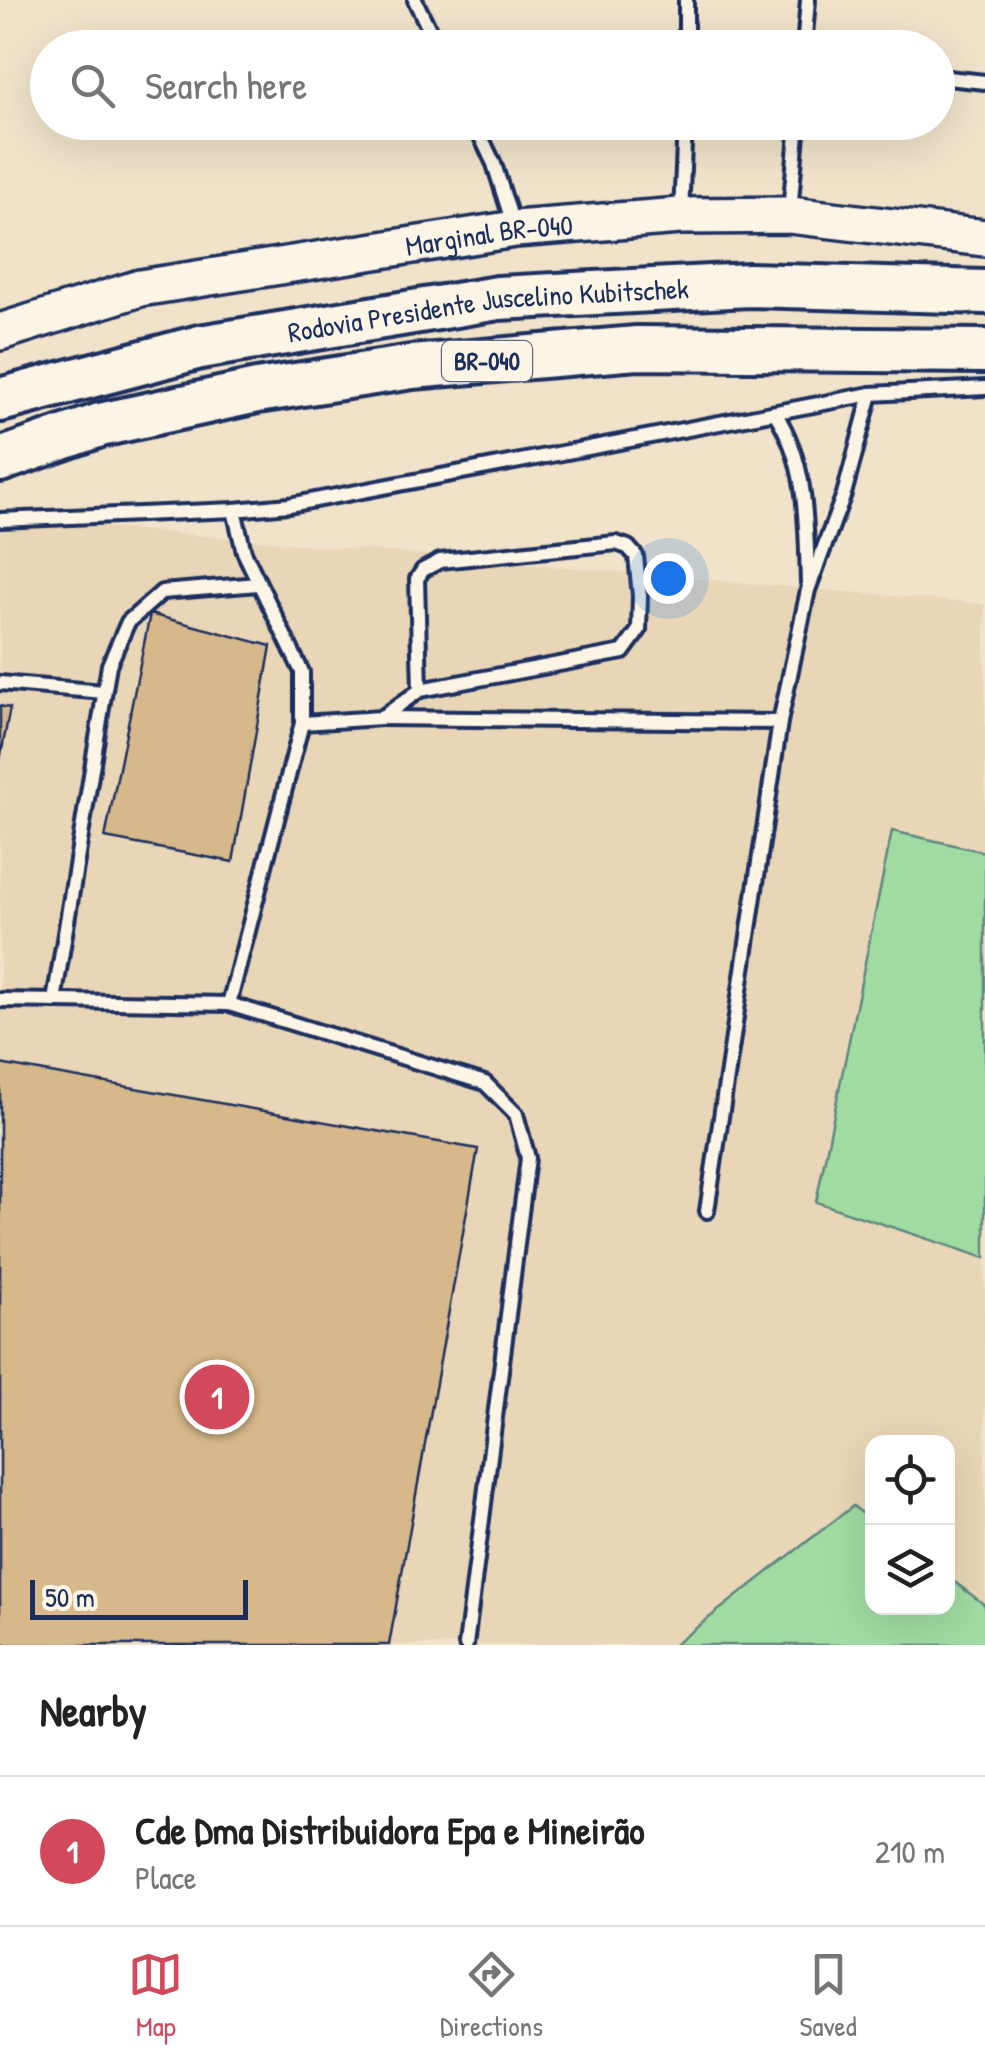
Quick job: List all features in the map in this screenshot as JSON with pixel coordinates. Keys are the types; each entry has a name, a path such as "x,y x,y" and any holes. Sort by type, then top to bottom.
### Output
{"highway":[{"name":"Rodovia Presidente Juscelino Kubitschek","path":"0,400 200,347 498,298 749,285 985,292"},
{"name":"Rodovia Presidente Juscelino Kubitschek","path":"0,460 100,426 257,391 412,367 638,348 985,351"}],"main road":[{"name":"Marginal BR-040","path":"0,332 140,288 515,229 680,216 790,215 985,238"}],"lane":[{"path":"415,0 429,30"},
{"path":"686,0 686,30"},
{"path":"806,30 808,0"},
{"path":"955,79 985,82"},
{"path":"483,140 515,229"},
{"path":"680,216 684,140"},
{"path":"790,215 796,140"},
{"path":"0,520 289,504 871,394 985,388"},
{"path":"707,1211 780,722 808,590 844,494 871,394"},
{"path":"775,413 786,430 806,497 808,590"},
{"path":"229,1004 302,723 302,672 244,552 234,510"},
{"path":"382,718 420,690 622,652 639,630 636,556 628,546 616,543 440,561 424,570 417,579 420,690"},
{"path":"54,1001 109,664 128,622 162,592 258,584"},
{"path":"0,683 104,692"},
{"path":"302,723 382,718 780,722"},
{"path":"0,1000 229,1004 485,1083 516,1114 528,1158 466,1645"}],"shaded area":[{"path":"14,519 985,604 985,1645 0,1645 0,525"}],"green space":[{"path":"892,831 985,852 985,1258 816,1202"},
{"path":"853,1506 865,1515 865,1615 955,1615 955,1582 985,1605 985,1645 674,1645"}],"building":[{"path":"150,614 271,646 233,862 105,838"},
{"path":"0,706 10,708 0,760"},
{"path":"0,1064 478,1149 389,1645 0,1645"}],"place":[{"name":"Cde Dma Distribuidora Epa e Mineirão","path":"217,1397"}]}
